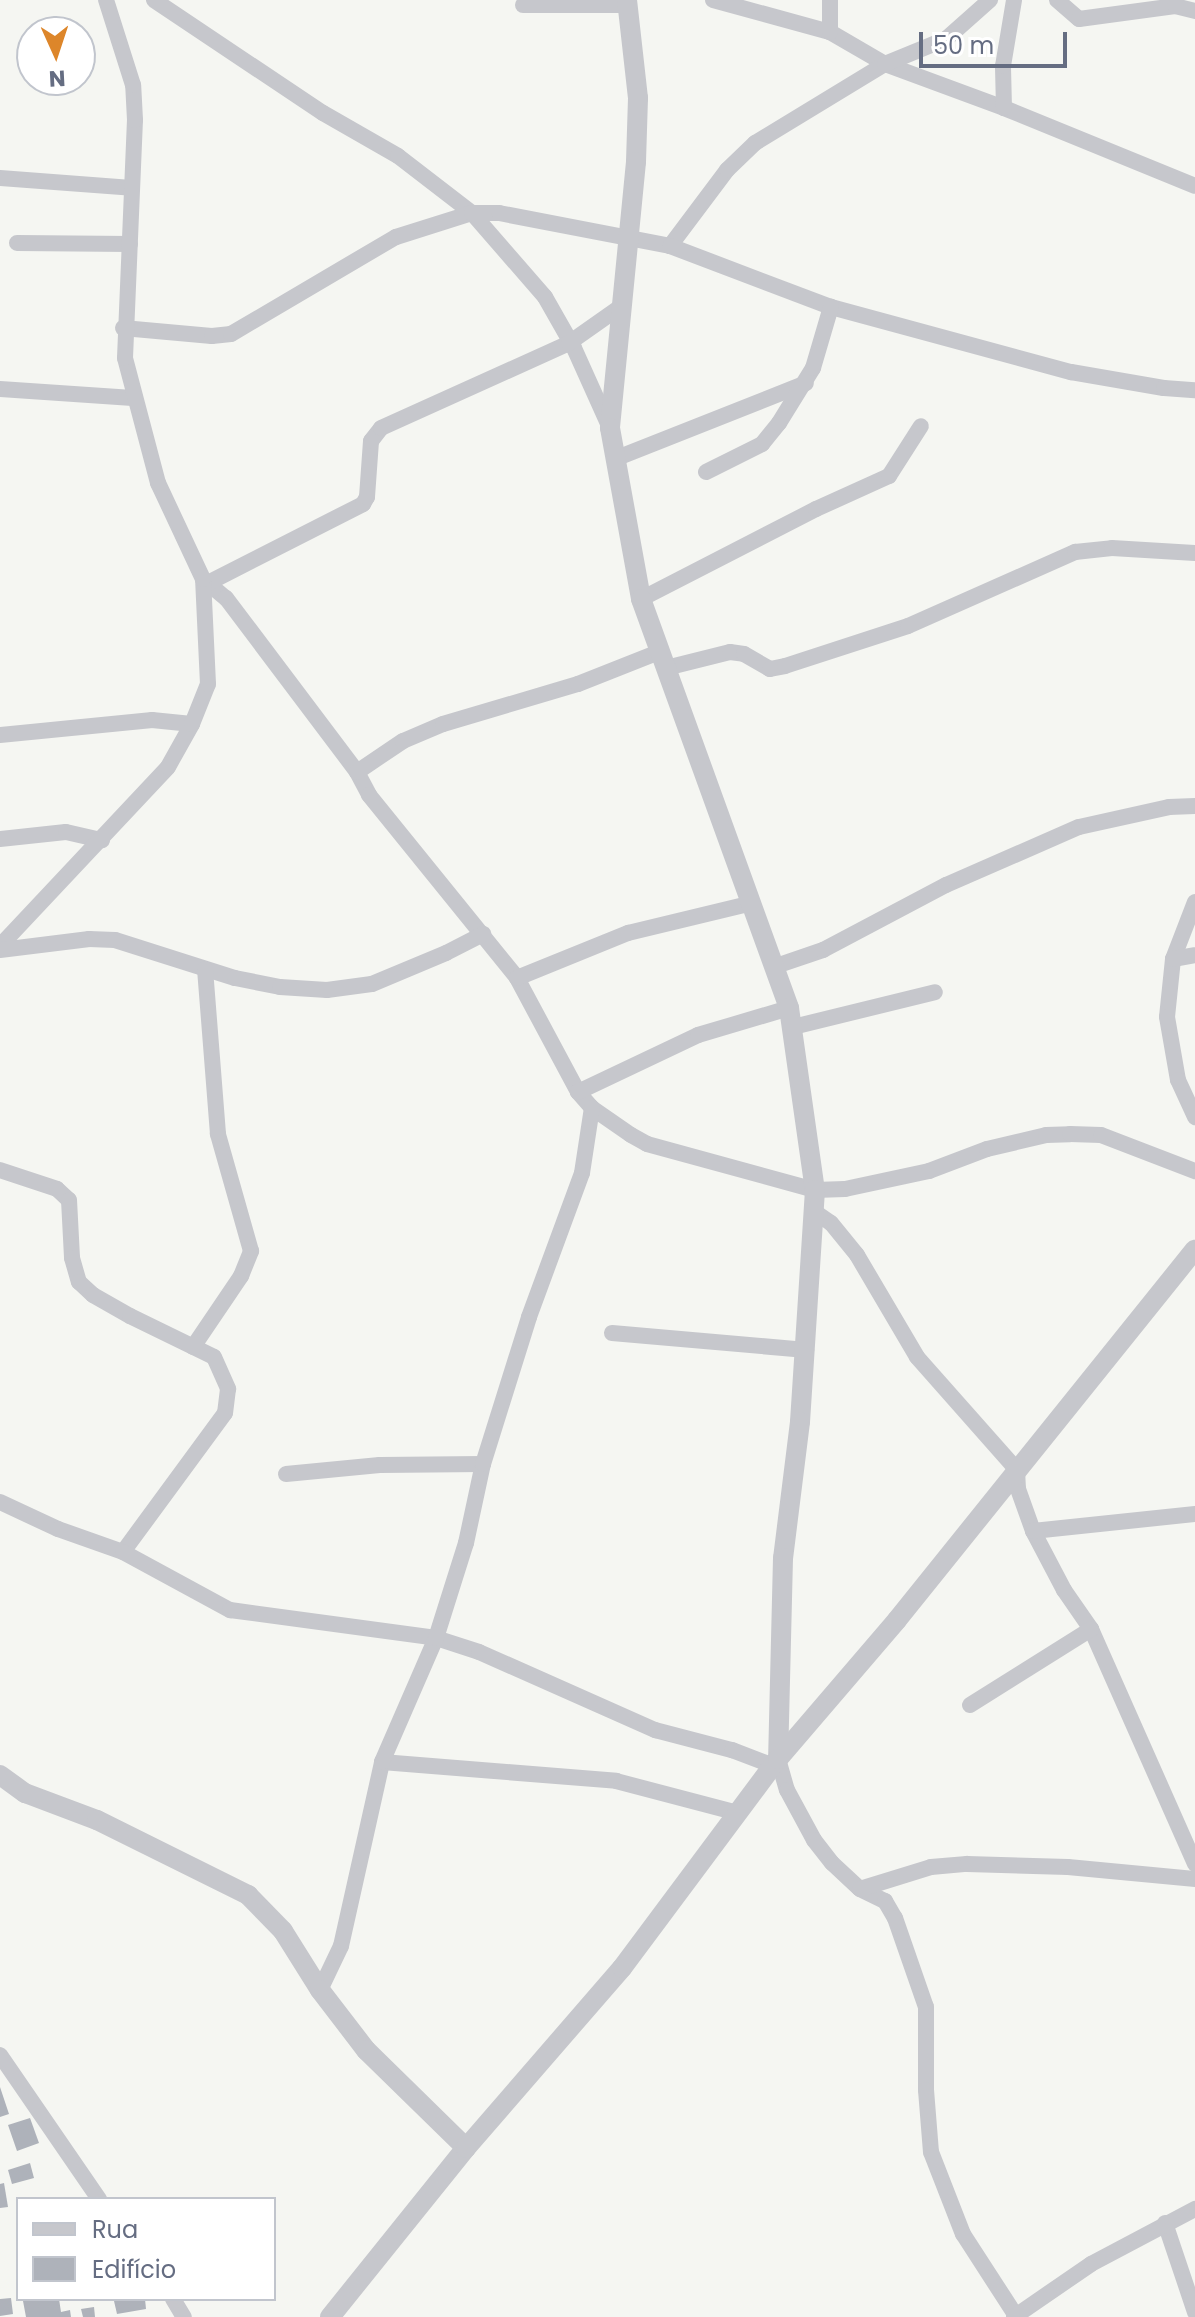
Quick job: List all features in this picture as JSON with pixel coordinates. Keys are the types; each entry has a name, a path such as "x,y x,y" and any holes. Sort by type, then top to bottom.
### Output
{"street":[{"path":"106,0 133,85 130,244 123,328 133,398 158,483 206,581 226,598 357,772 369,795 517,978 578,1092 592,1108 647,1144 815,1190 845,1189 929,1171 987,1149 1046,1135 1101,1135 1195,1171"},
{"path":"154,0 323,113 398,156 472,213 545,297 610,428 641,599 776,966 791,1018 815,1190 806,1350 783,1558 776,1762 814,1840 832,1863 860,1889 885,1901 919,1981 927,2019 926,2090 931,2152 963,2234 1015,2316 1091,2264 1195,2209"},
{"path":"713,0 830,32 885,64 1004,108 1195,186"},
{"path":"830,0 830,32"},
{"path":"670,246 727,170 755,143 885,64 946,39 990,0"},
{"path":"1004,108 1003,66 1014,0"},
{"path":"1057,0 1079,19 1175,6 1195,11"},
{"path":"523,5 627,3 638,98 629,236 615,351 610,428"},
{"path":"0,178 132,188"},
{"path":"123,328 212,336 231,334 396,237 472,213 521,215 670,246 831,307 1071,372 1195,390"},
{"path":"17,243 130,244"},
{"path":"206,581 363,504 367,497 371,441 381,428 569,343 623,305"},
{"path":"706,472 762,444 806,383 831,307"},
{"path":"617,458 806,383"},
{"path":"0,389 133,398"},
{"path":"641,599 816,509 889,476 921,426"},
{"path":"357,772 403,741 443,724 663,660 730,652 744,654 770,669 785,666 908,626 1075,552 1112,548 1195,553"},
{"path":"0,948 168,767 192,724 208,684 206,581"},
{"path":"0,735 152,720 192,724"},
{"path":"776,966 823,950 946,885 1079,827 1169,807 1195,806"},
{"path":"0,839 66,832 102,840"},
{"path":"1195,902 1173,959 1167,1017 1178,1080 1195,1117"},
{"path":"517,978 628,933 752,903"},
{"path":"0,948 89,939 115,940 205,970 280,987 327,990 372,984 483,934"},
{"path":"1173,959 1195,955"},
{"path":"193,1347 241,1276 251,1251 218,1134 205,970"},
{"path":"578,1092 698,1035 935,992"},
{"path":"320,1990 341,1946 382,1762 436,1638 466,1543 483,1464 529,1317 582,1173 592,1108"},
{"path":"0,1170 57,1189 69,1200 72,1258 79,1282 118,1309 214,1357 228,1389 225,1413 123,1552"},
{"path":"815,1212 831,1223 857,1255 917,1357 1017,1470 1018,1489 1033,1531 1064,1590 1091,1629 1195,1864"},
{"path":"330,2317 466,2148 545,2061 622,1968 776,1762 897,1620 1195,1250"},
{"path":"612,1333 806,1350"},
{"path":"286,1474 380,1465 483,1464"},
{"path":"0,1502 58,1529 123,1552 230,1610 436,1638 479,1652 655,1730 776,1762"},
{"path":"1033,1531 1195,1514"},
{"path":"970,1705 1091,1629"},
{"path":"382,1762 616,1781 738,1813"},
{"path":"0,1775 25,1793 97,1820 248,1895 283,1931 320,1990 366,2050 466,2148"},
{"path":"860,1889 931,1867 967,1864 1068,1867 1195,1879"},
{"path":"0,2055 98,2197"},
{"path":"1165,2223 1195,2312"}],"building":[{"path":"0,2087 9,2114 0,2117"},
{"path":"30,2118 39,2143 17,2151 8,2125"},
{"path":"30,2163 34,2178 12,2184 8,2170"},
{"path":"4,2183 8,2207 0,2208 0,2184"},
{"path":"11,2298 13,2314 0,2316 0,2299"},
{"path":"23,2301 59,2301 61,2312 70,2310 71,2317 26,2317"},
{"path":"114,2301 145,2301 146,2309 117,2314"},
{"path":"94,2307 95,2317 83,2317 81,2309"}]}
